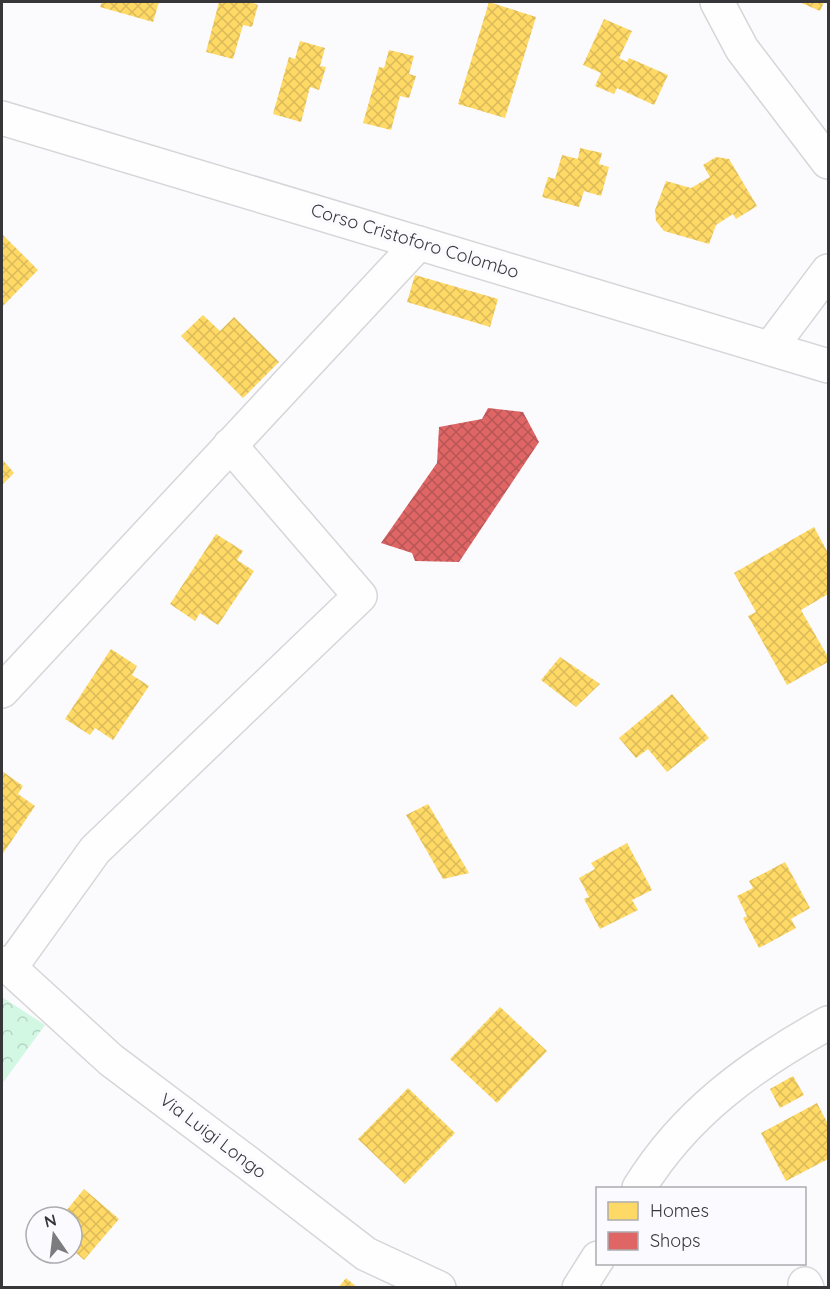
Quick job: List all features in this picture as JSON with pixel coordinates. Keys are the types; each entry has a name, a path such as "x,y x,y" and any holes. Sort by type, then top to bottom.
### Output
{"street":[{"path":"717,2 742,50 828,162"},
{"name":"Corso Cristoforo Colombo","path":"2,118 828,366"},
{"path":"2,691 419,243"},
{"path":"771,348 828,271"},
{"path":"6,966 94,850 360,596 230,446"},
{"name":"Via Luigi Longo","path":"6,966 111,1060 366,1254 439,1287"},
{"path":"640,1187 656,1161 696,1116 737,1081 787,1046 828,1023"},
{"path":"579,1287 596,1260"}],"green space":[{"path":"2,997 45,1025 2,1084"}],"building: Homes":[{"path":"102,2 159,2 153,22 100,7"},
{"path":"219,2 253,2 258,5 252,27 243,25 233,59 206,52"},
{"path":"489,2 536,17 505,118 458,104"},
{"path":"799,2 824,2 820,11"},
{"path":"604,19 632,31 619,58 627,62 629,58 668,75 654,105 617,88 614,94 595,86 601,73 583,65"},
{"path":"300,41 325,48 320,66 326,67 319,90 310,87 301,122 273,114 289,57 295,59"},
{"path":"389,50 414,56 409,74 416,76 409,98 400,96 391,130 363,123 379,67 384,68"},
{"path":"580,148 602,153 599,164 609,167 601,196 584,191 579,207 542,197 548,177 555,179 562,155 578,159"},
{"path":"716,157 729,159 757,206 736,219 733,214 716,225 709,244 664,231 656,221 655,210 666,181 691,188 710,177 703,165"},
{"path":"2,234 38,270 2,307"},
{"path":"415,275 498,299 490,327 407,302"},
{"path":"203,315 220,331 234,317 279,362 243,398 181,336"},
{"path":"2,459 14,473 2,485"},
{"path":"814,527 828,553 828,594 801,610 828,657 828,662 787,685 748,616 756,612 734,573"},
{"path":"216,534 243,551 237,560 254,571 218,625 200,613 195,621 170,604"},
{"path":"111,649 137,666 132,675 149,686 113,740 95,728 90,735 65,719"},
{"path":"560,657 600,684 576,707 541,680"},
{"path":"672,694 709,738 667,772 648,749 636,758 619,738"},
{"path":"2,771 23,786 18,794 35,806 2,855"},
{"path":"428,804 469,873 443,879 406,815"},
{"path":"627,843 652,890 632,900 638,910 600,929 584,899 589,897 579,878 595,869 591,863"},
{"path":"785,862 810,908 791,919 796,928 759,948 743,918 747,916 737,896 753,888 749,881"},
{"path":"500,1007 547,1051 497,1103 450,1059"},
{"path":"793,1076 804,1095 780,1108 770,1089"},
{"path":"408,1088 455,1133 405,1184 358,1139"},
{"path":"817,1103 828,1124 828,1159 786,1181 761,1133"},
{"path":"84,1189 119,1219 84,1260 84,1205 71,1205"},
{"path":"346,1278 358,1288 338,1288"}],"building: Shops":[{"path":"488,408 523,412 539,442 459,562 415,561 412,553 381,543 437,463 439,427 482,419"}]}
